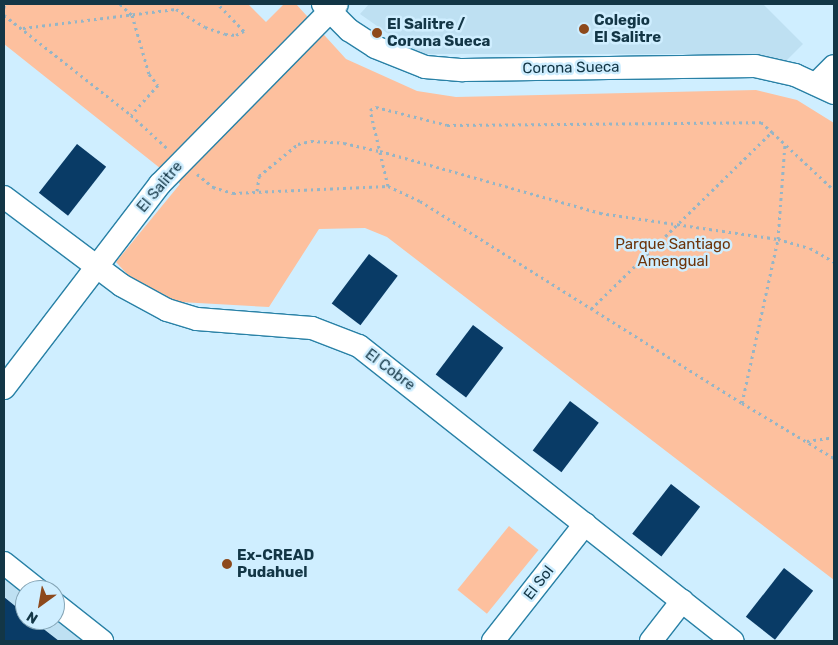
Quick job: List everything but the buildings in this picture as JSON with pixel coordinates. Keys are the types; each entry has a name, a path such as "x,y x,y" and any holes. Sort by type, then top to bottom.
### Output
{"street":[{"name":"Corona Sueca","path":"330,6 375,47 425,67 463,70 755,66 825,88"},
{"name":"El Salitre","path":"4,388 96,267 181,161 330,6"},
{"path":"825,88 834,66"},
{"name":"El Cobre","path":"4,197 136,295 181,316 213,321 296,325 328,332 359,346 732,641"},
{"name":"El Sol","path":"493,641 585,524"},
{"path":"4,563 25,580"},
{"path":"650,641 682,601"},
{"path":"65,612 102,641"}],"path":[{"path":"4,8 5,4"},
{"path":"120,4 132,15 149,74 158,85 131,116"},
{"path":"22,28 176,9 205,27 225,34 236,35 244,31 218,4"},
{"path":"4,15 131,116 214,188 233,193 388,186 420,200 591,309 834,458"},
{"path":"388,186 370,110 376,107 447,125 761,122 834,190"},
{"path":"591,309 772,132"},
{"path":"257,191 259,176 298,144 324,141 380,151 600,212 681,222 778,239 810,248 834,262"},
{"path":"742,403 778,239 785,144"},
{"path":"807,441 834,437"}],"shaded area":[{"name":"Colegio El Salitre","path":"369,4 763,4 803,44 785,62 685,54 417,54 360,14"},
{"path":"4,572 15,581 15,630 65,630 65,622 88,641 4,641"}],"green space":[{"name":"Parque Santiago Amengual","path":"4,4 248,4 266,22 284,4 296,4 346,59 417,91 456,97 756,90 797,100 834,123 834,580 387,237 365,228 319,229 269,307 180,302 139,287 116,262 180,184 4,44"},
{"path":"509,526 539,550 487,614 457,590"}],"place":[{"name":"Colegio El Salitre","path":"584,29"},
{"name":"El Salitre / Corona Sueca","path":"377,33"},
{"name":"Ex-CREAD Pudahuel","path":"227,564"}]}
